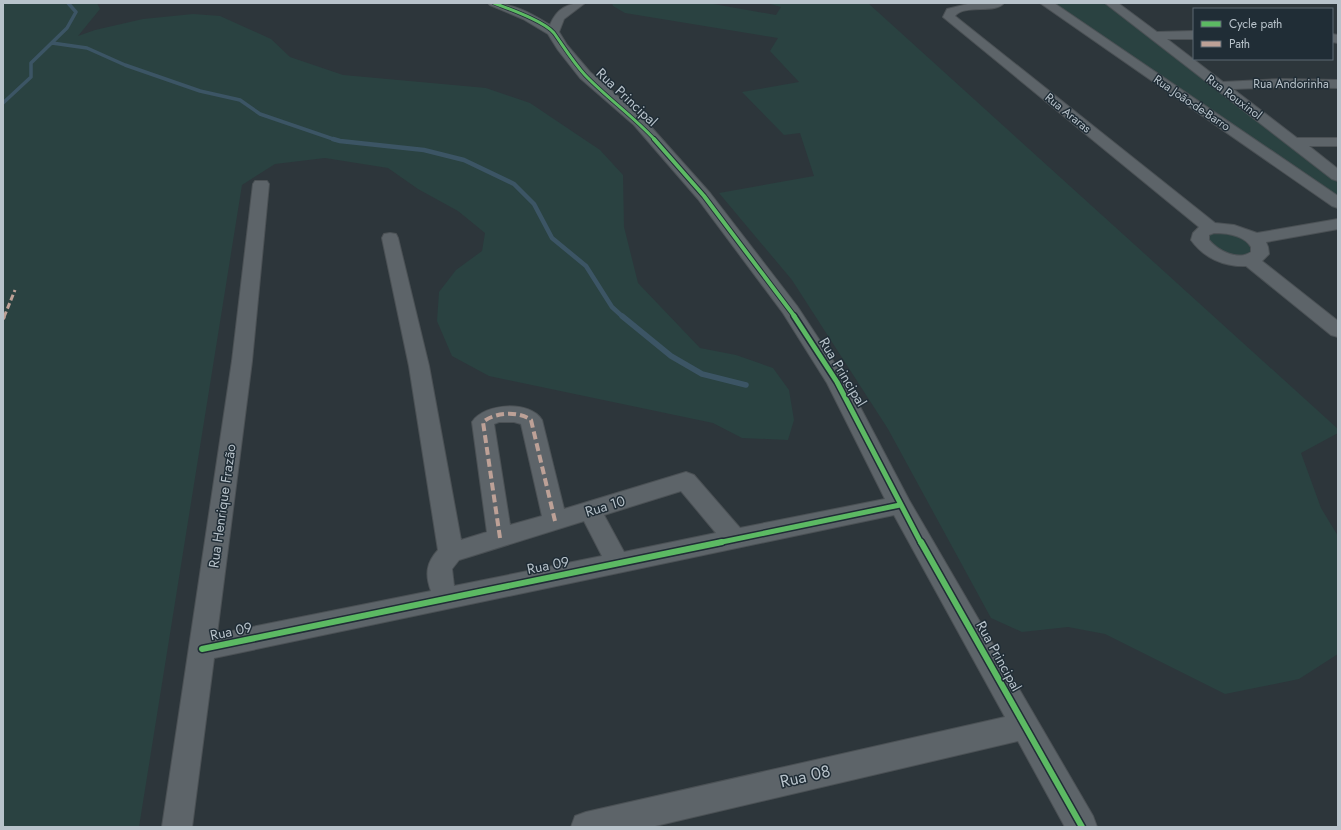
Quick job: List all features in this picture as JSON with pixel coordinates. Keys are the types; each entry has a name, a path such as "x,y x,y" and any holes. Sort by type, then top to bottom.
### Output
{"street":[{"name":"Rua Principal","path":"494,3 527,16 552,32 562,48 585,75 639,122 704,196 790,310 837,382 900,505 1082,827"},
{"path":"552,32 559,17 579,3"},
{"name":"Rua Araras","path":"998,3 961,8 951,12 949,17 1211,228"},
{"name":"Rua João-de-Barro","path":"1046,3 1338,203"},
{"name":"Rua Rouxinol","path":"1112,3 1338,176"},
{"path":"1155,36 1193,35"},
{"name":"Rua Andorinha","path":"1220,86 1281,83 1338,84"},
{"path":"1294,142 1338,142"},
{"name":"Rua Henrique Frazão","path":"177,827 242,361 261,184"},
{"path":"1254,240 1338,224"},
{"path":"1211,228 1234,230 1254,240 1261,250 1260,254 1256,258 1250,260 1229,259 1209,251 1200,240 1200,235 1204,231 1211,228"},
{"path":"390,238 419,366 452,553 442,561 438,574 446,598"},
{"path":"1250,260 1338,331"},
{"path":"500,538 483,422 490,417 517,414 526,415 531,420 555,521"},
{"name":"Rua 10","path":"452,553 686,482 735,539"},
{"name":"Rua 09","path":"202,649 900,505"},
{"path":"590,511 618,564"},
{"name":"Rua 08","path":"586,827 1025,726"}],"green space":[{"path":"3,3 97,3 100,9 78,36 95,30 143,19 193,14 220,16 271,39 290,57 343,75 486,88 530,103 600,150 623,175 624,227 638,283 700,348 736,355 773,368 789,390 794,420 788,440 742,438 713,423 489,376 452,356 437,321 439,292 456,270 482,251 485,233 458,211 418,189 388,168 325,158 275,164 242,185 139,827 3,827"},
{"path":"612,3 708,3 776,15 781,7 767,3 868,3 1338,429 1338,433 1301,453 1321,508 1338,536 1338,654 1299,679 1225,694 1105,634 1068,627 1022,632 991,618 888,429 792,280 719,193 814,176 800,133 784,135 742,92 799,82 770,51 778,38 625,13 613,6"},
{"path":"1054,3 1106,3 1338,183 1338,196"},
{"path":"1222,231 1250,240 1254,252 1238,257 1214,249 1206,237 1210,233"}],"waterway":[{"path":"3,103 31,77 31,63 67,28 76,12 68,3"},
{"path":"52,43 87,48 125,65 200,91 240,100 260,114 333,139"},
{"path":"333,139 424,150 464,160 514,184 534,204 552,238 586,266 612,307 623,317"},
{"path":"622,316 671,356 702,374 746,385"}],"marked path":[{"path":"3,319 15,290"},
{"path":"500,538 483,422 492,417 514,414 527,417 531,420 555,521"}],"cycle path":[{"path":"494,3 527,16 553,32 562,47 585,75 639,122 704,196 790,310 837,382 900,505 1082,827"},
{"path":"202,649 900,505"}]}
